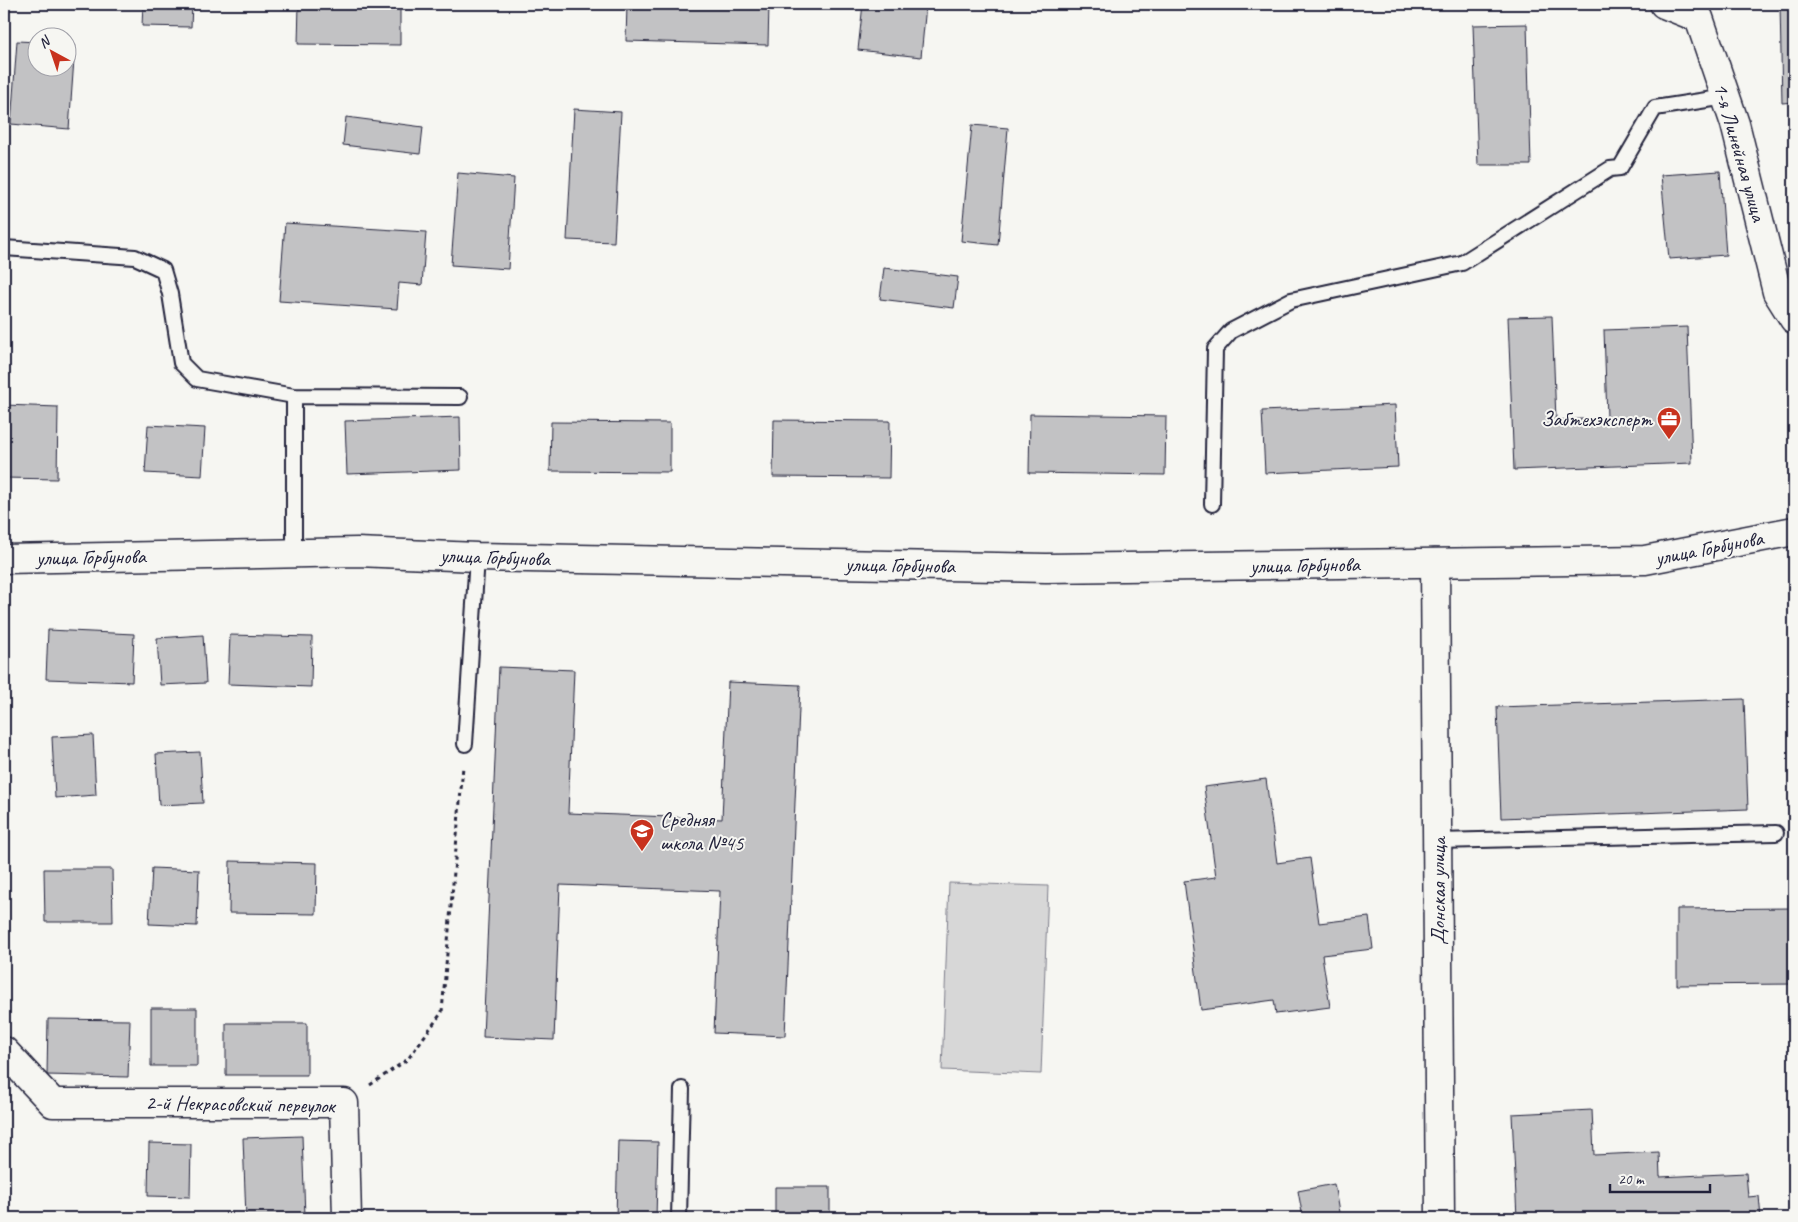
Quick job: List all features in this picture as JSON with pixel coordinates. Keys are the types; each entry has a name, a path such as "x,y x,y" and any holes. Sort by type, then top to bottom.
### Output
{"street":[{"name":"1-я Линейная улица","path":"1664,4 1704,11 1726,97 1735,124 1777,292 1794,319"},
{"name":"улица Горбунова","path":"4,559 357,552 477,557 1046,568 1645,560 1794,531"},
{"name":"Донская улица","path":"1435,563 1440,1218"},
{"name":"2-й Некрасовский переулок","path":"4,1051 53,1103 344,1103 347,1218"}],"lane":[{"path":"1212,504 1215,349 1231,331 1291,300 1462,262 1610,169 1620,168 1655,108 1726,97"},
{"path":"4,248 135,257 163,270 170,294 181,364 197,379 294,396 460,397"},
{"path":"294,396 294,554"},
{"path":"465,744 477,557"},
{"path":"1437,841 1776,833"},
{"path":"680,1218 682,1090"}],"path":[{"path":"344,1103 408,1059 442,1012 465,744"}],"shaded area":[{"path":"949,883 1048,886 1041,1074 942,1070"}],"building":[{"path":"143,4 192,4 191,27 142,26"},
{"path":"299,4 400,4 400,45 298,44"},
{"path":"627,4 769,4 768,45 626,41"},
{"path":"863,4 926,5 921,57 858,50"},
{"path":"1780,4 1794,4 1794,102 1782,103"},
{"path":"1527,24 1531,165 1478,165 1473,25"},
{"path":"17,41 28,42 28,78 73,78 69,129 11,124"},
{"path":"574,109 621,112 614,242 567,240"},
{"path":"346,117 423,127 420,154 343,145"},
{"path":"972,125 1008,128 998,245 961,241"},
{"path":"1720,171 1726,255 1669,259 1661,175"},
{"path":"458,173 514,178 508,269 451,265"},
{"path":"285,223 426,232 422,285 399,283 397,309 279,301"},
{"path":"884,268 958,277 954,308 880,299"},
{"path":"1552,316 1556,420 1607,418 1604,330 1687,327 1692,463 1514,470 1508,317"},
{"path":"4,405 58,407 57,479 4,478"},
{"path":"1395,405 1398,467 1265,473 1262,411"},
{"path":"1030,414 1166,416 1165,475 1029,473"},
{"path":"460,417 461,470 347,474 345,421"},
{"path":"774,420 890,421 889,478 773,477"},
{"path":"551,422 670,423 670,472 550,471"},
{"path":"148,425 205,428 202,476 145,473"},
{"path":"48,630 134,634 132,682 46,679"},
{"path":"203,635 206,683 160,685 157,638"},
{"path":"230,635 312,637 311,687 228,684"},
{"name":"Средняя школа №45","path":"499,667 574,670 568,813 722,819 728,682 800,685 785,1036 714,1033 720,891 560,885 554,1040 483,1037"},
{"path":"1744,699 1748,809 1501,818 1497,707"},
{"path":"93,735 96,795 55,798 52,737"},
{"path":"200,752 203,803 159,805 156,754"},
{"path":"1266,779 1277,863 1310,858 1319,923 1369,917 1373,949 1322,955 1330,1007 1276,1014 1274,1000 1201,1010 1184,881 1216,877 1204,787"},
{"path":"230,861 317,863 316,914 229,913"},
{"path":"152,868 199,870 197,926 149,924"},
{"path":"44,869 112,869 113,922 45,922"},
{"path":"1794,908 1794,984 1677,985 1677,909"},
{"path":"151,1008 197,1008 197,1066 151,1066"},
{"path":"48,1019 130,1020 128,1077 47,1075"},
{"path":"226,1023 307,1023 307,1075 226,1075"},
{"path":"1592,1110 1594,1155 1659,1152 1660,1177 1746,1173 1748,1197 1759,1196 1761,1218 1517,1218 1512,1114"},
{"path":"302,1136 305,1216 246,1218 243,1138"},
{"path":"618,1141 658,1142 656,1218 616,1218"},
{"path":"149,1143 191,1144 190,1197 148,1196"},
{"path":"1334,1184 1340,1218 1303,1218 1298,1191"},
{"path":"775,1187 830,1187 830,1218 775,1218"}],"place":[{"name":"Забтехэксперт","path":"1669,440"},
{"name":"Средняя школа №45","path":"642,852"}]}
